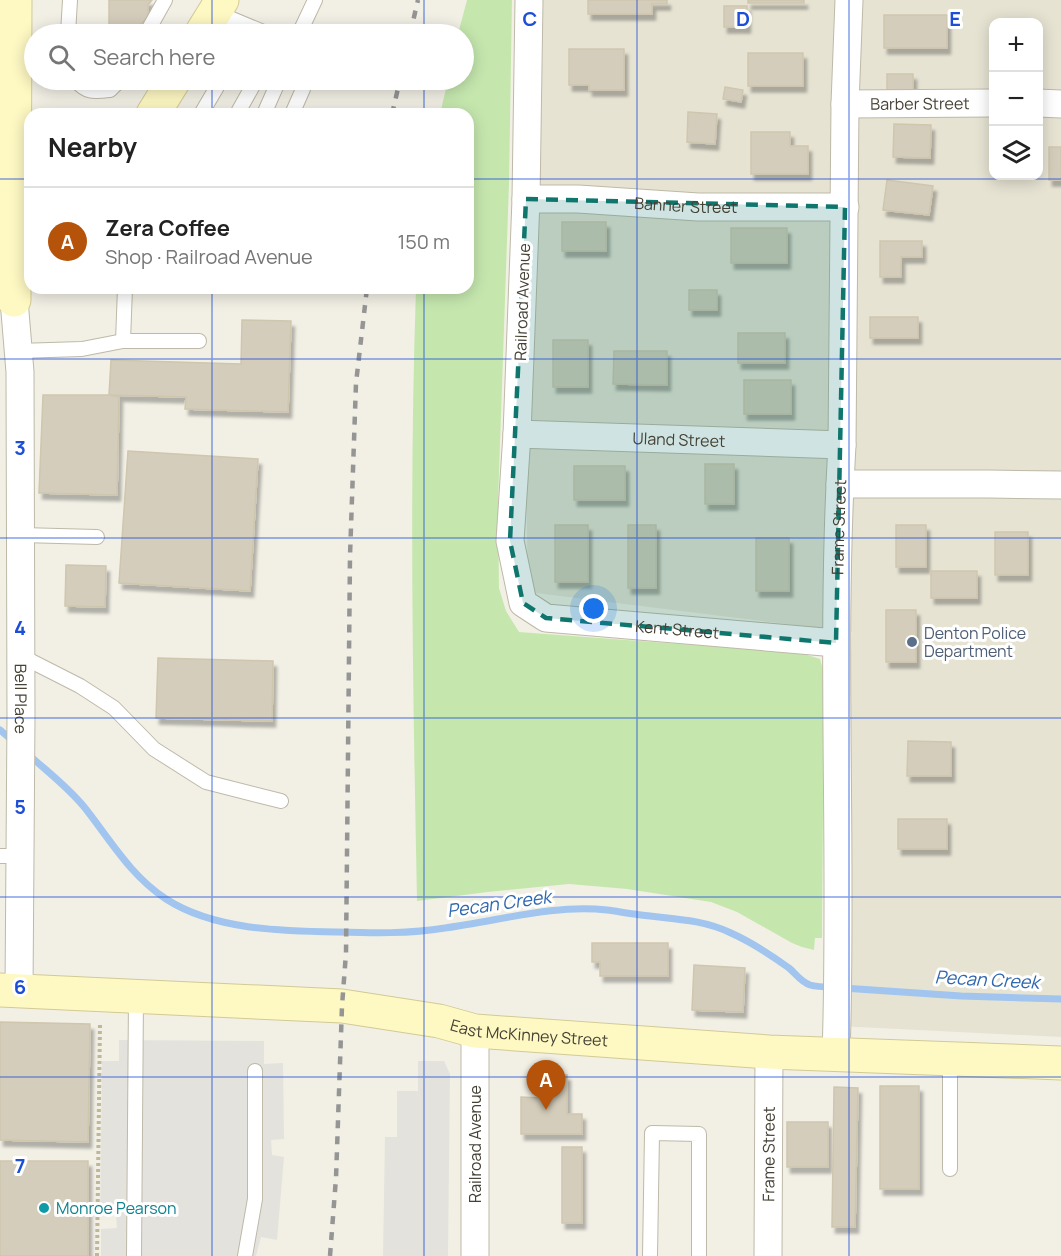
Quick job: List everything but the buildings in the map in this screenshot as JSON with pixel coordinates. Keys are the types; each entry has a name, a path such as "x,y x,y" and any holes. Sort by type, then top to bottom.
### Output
{"main road":[{"path":"15,0 15,300"},
{"path":"14,89 30,108"},
{"path":"0,173 3,142 14,89"},
{"path":"157,108 168,90"},
{"name":"East McKinney Street","path":"10,990 342,1006 439,1022 475,1031 769,1052 1061,1063"}],"street":[{"name":"Railroad Avenue","path":"523,603 510,541 517,434 526,199 529,0"},
{"name":"Frame Street","path":"836,1055 839,938 836,643 842,445 845,104 849,0"},
{"name":"Barber Street","path":"845,104 989,103"},
{"path":"1043,103 1061,104"},
{"name":"Banner Street","path":"526,199 578,199 698,207 845,207"},
{"name":"Bell Place","path":"10,990 10,856 20,771 21,716 20,372 15,300"},
{"name":"Uland Street","path":"517,434 842,445"},
{"path":"840,484 1061,485"},
{"name":"Kent Street","path":"523,603 546,618 836,643"},
{"name":"Railroad Avenue","path":"475,1031 475,1256"},
{"name":"Frame Street","path":"768,1256 769,1052"}],"lane":[{"path":"69,24 70,0"},
{"path":"152,24 165,0"},
{"path":"304,24 315,0"},
{"path":"213,15 233,24"},
{"path":"88,90 94,92 110,90"},
{"path":"205,108 215,90"},
{"path":"240,108 250,90"},
{"path":"267,108 275,90"},
{"path":"294,108 303,90"},
{"path":"123,341 125,294"},
{"path":"18,351 82,349 123,341 199,341"},
{"path":"21,535 97,537"},
{"path":"21,656 80,686 114,708 154,749 206,782 281,801"},
{"path":"135,1256 136,996"},
{"path":"950,1059 950,1169"},
{"path":"245,1256 255,1199 255,1071"},
{"path":"650,1256 652,1133 699,1134 699,1256"}],"path":[{"path":"97,1256 100,1022"}],"highlighted area":[{"path":"526,199 845,207 836,643 546,618 523,603 510,541"}],"shaded area":[{"path":"518,0 1061,0 1061,1037 837,1026 852,632 528,592"},
{"path":"119,1040 264,1041 264,1064 283,1063 284,1139 271,1140 272,1155 284,1157 277,1240 261,1237 256,1256 101,1256 101,1229 117,1228 116,1214 100,1213 102,1061 119,1061"},
{"path":"418,1061 444,1061 450,1074 448,1256 383,1256 385,1137 397,1137 397,1091 418,1091"}],"green space":[{"path":"467,0 512,0 509,184 498,502 499,588 506,611 519,632 801,653 820,659 824,673 822,938 815,938 814,950 792,943 737,912 711,902 627,889 569,884 417,901 412,518 416,294 474,294 474,108 441,108 446,90 474,90 474,24 461,24"}],"waterway":[{"name":"Pecan Creek","path":"0,730 14,742"},
{"name":"Pecan Creek","path":"29,755 79,801 131,868 153,890 185,909 205,917 226,923 271,929 391,933 432,930 546,911 607,910 683,920 719,928 746,940 789,968 807,984 832,987"},
{"name":"Pecan Creek","path":"843,988 961,996 1061,999"}],"railway":[{"path":"412,24 418,0"},
{"path":"393,108 398,90"},
{"path":"330,1256 336,1178 346,953 350,556 356,383 366,294"}],"place":[{"name":"Denton Police Department","path":"912,642"},
{"name":"Zera Coffee","path":"546,1110"},
{"name":"Monroe Pearson","path":"44,1208"}]}
